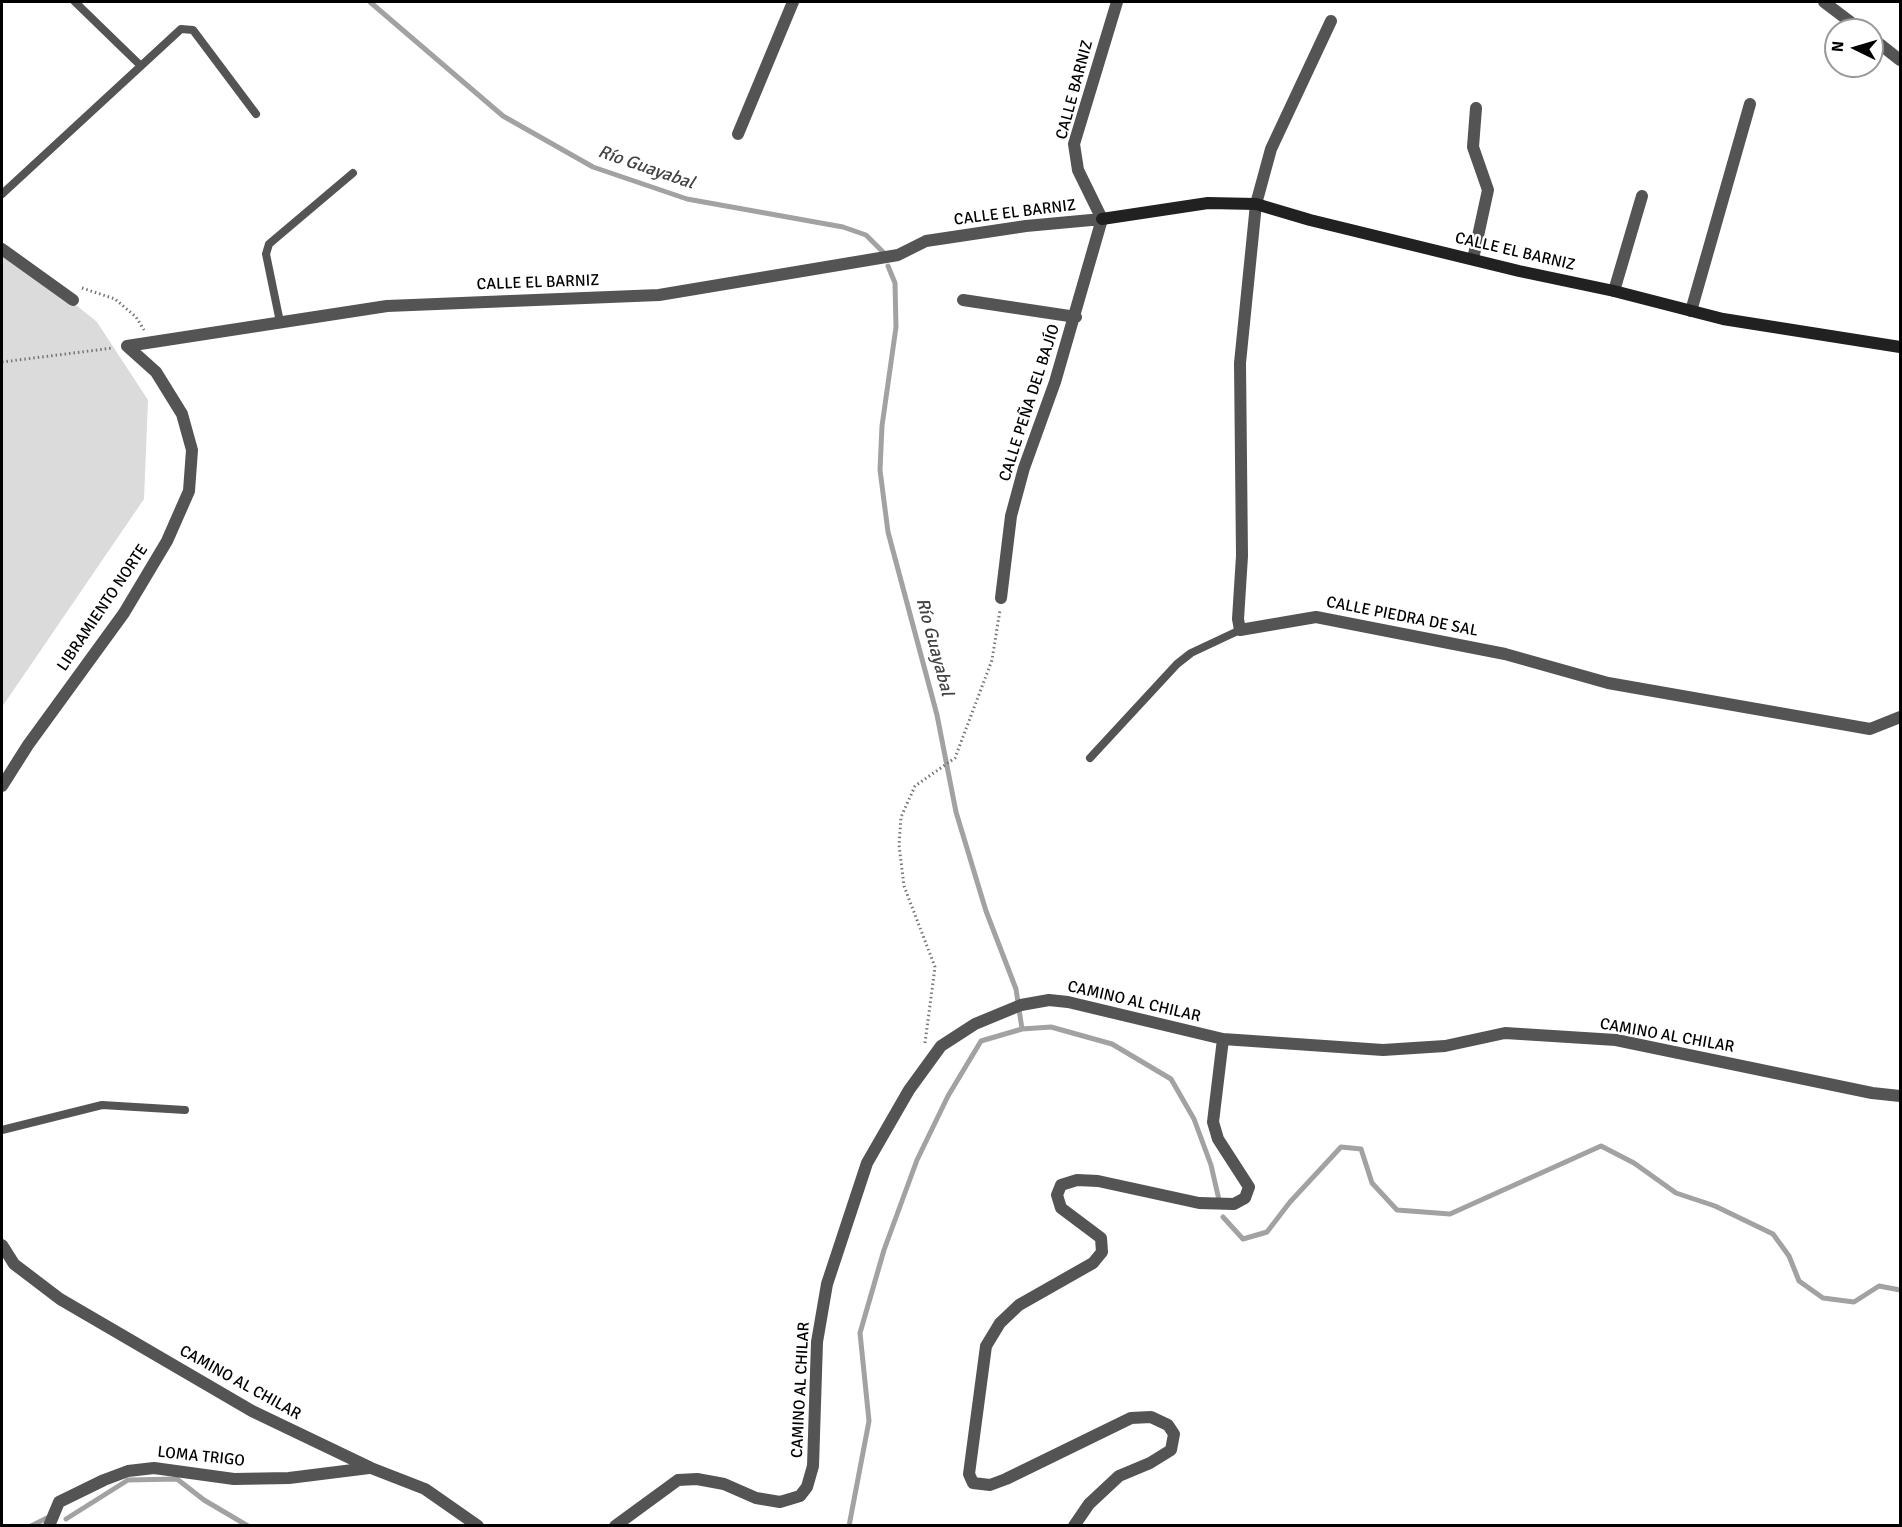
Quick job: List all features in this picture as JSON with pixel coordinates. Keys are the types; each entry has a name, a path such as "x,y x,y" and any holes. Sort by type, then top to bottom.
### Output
{"street":[{"path":"738,134 793,2"},
{"name":"CALLE BARNIZ","path":"1102,219 1078,170 1074,144 1118,2"},
{"path":"1824,2 1845,18"},
{"path":"1240,630 1238,619 1242,556 1240,363 1256,204 1271,149 1331,21"},
{"path":"1884,47 1900,60"},
{"path":"1691,311 1750,104"},
{"path":"1473,260 1488,190 1473,147 1476,108"},
{"path":"1614,291 1642,196"},
{"name":"CALLE EL BARNIZ","path":"127,346 387,306 659,295 898,255 927,241 1026,225 1102,219 1208,203 1256,204 1473,260 1614,291 1723,319 1900,347"},
{"name":"CALLE PEÑA DEL BAJÍO","path":"1001,598 1011,516 1024,468 1076,317 1102,219"},
{"path":"2,249 73,300"},
{"path":"963,300 1076,317"},
{"name":"LIBRAMIENTO NORTE","path":"2,786 28,745 124,613 167,541 189,491 192,450 182,414 156,372 127,346"},
{"name":"CALLE PIEDRA DE SAL","path":"1240,630 1316,616 1504,654 1608,683 1870,729 1900,717"},
{"name":"CAMINO AL CHILAR","path":"615,1526 678,1480 697,1479 724,1484 756,1498 780,1502 800,1496 807,1487 813,1466 818,1342 827,1284 867,1163 925,1066 941,1046 975,1024 1018,1005 1049,1000 1068,1002 1223,1039 1383,1050 1445,1046 1506,1033 1616,1040 1872,1093 1900,1096"},
{"path":"1074,1526 1089,1504 1119,1476 1150,1463 1171,1450 1174,1434 1168,1425 1151,1417 1131,1418 1006,1479 990,1485 973,1483 969,1474 986,1346 1000,1323 1019,1305 1093,1263 1102,1252 1101,1238 1061,1208 1057,1195 1061,1185 1077,1180 1098,1181 1200,1203 1234,1204 1245,1198 1249,1187 1218,1139 1213,1122 1223,1039"},
{"name":"CAMINO AL CHILAR","path":"2,1245 14,1264 60,1299 252,1412 371,1468 425,1490 478,1526"},
{"name":"LOMA TRIGO","path":"49,1526 59,1502 128,1471 154,1468 234,1479 289,1478 371,1468"}],"lane":[{"path":"75,2 140,64"},
{"path":"2,194 181,28 193,30 256,114"},
{"path":"280,322 266,254 269,244 353,173"},
{"path":"1090,758 1177,664 1191,653 1240,630"},
{"path":"2,1130 102,1105 185,1110"}],"path":[{"path":"51,284 86,289 115,299 136,317 147,343"},
{"path":"2,362 127,346"},
{"path":"925,1066 925,1028 934,967 904,886 899,845 901,817 915,786 955,758 992,660 1001,598"}],"shaded area":[{"path":"2,245 97,322 148,400 144,499 2,707"}],"waterway":[{"name":"Río Guayabal","path":"370,2 503,116 593,167 687,199 843,227 866,235 885,254"},
{"name":"Río Guayabal","path":"888,266 895,283 896,327 882,426 880,470 888,532 937,715 956,812 986,911 1016,989 1022,1029"},
{"path":"849,1526 869,1421 860,1333 884,1250 917,1160 948,1096 981,1041 1022,1029 1051,1027 1112,1044 1171,1079 1194,1119 1211,1165 1219,1200"},
{"path":"1223,1217 1243,1239 1267,1232 1290,1202 1341,1147 1361,1149 1372,1183 1397,1210 1450,1214 1601,1146 1634,1163 1676,1193 1715,1206 1773,1234 1789,1256 1799,1281 1823,1298 1854,1302 1879,1286 1900,1290"},
{"path":"66,1519 128,1480 177,1479 204,1500 248,1526"},
{"path":"31,1526 47,1518"}]}
